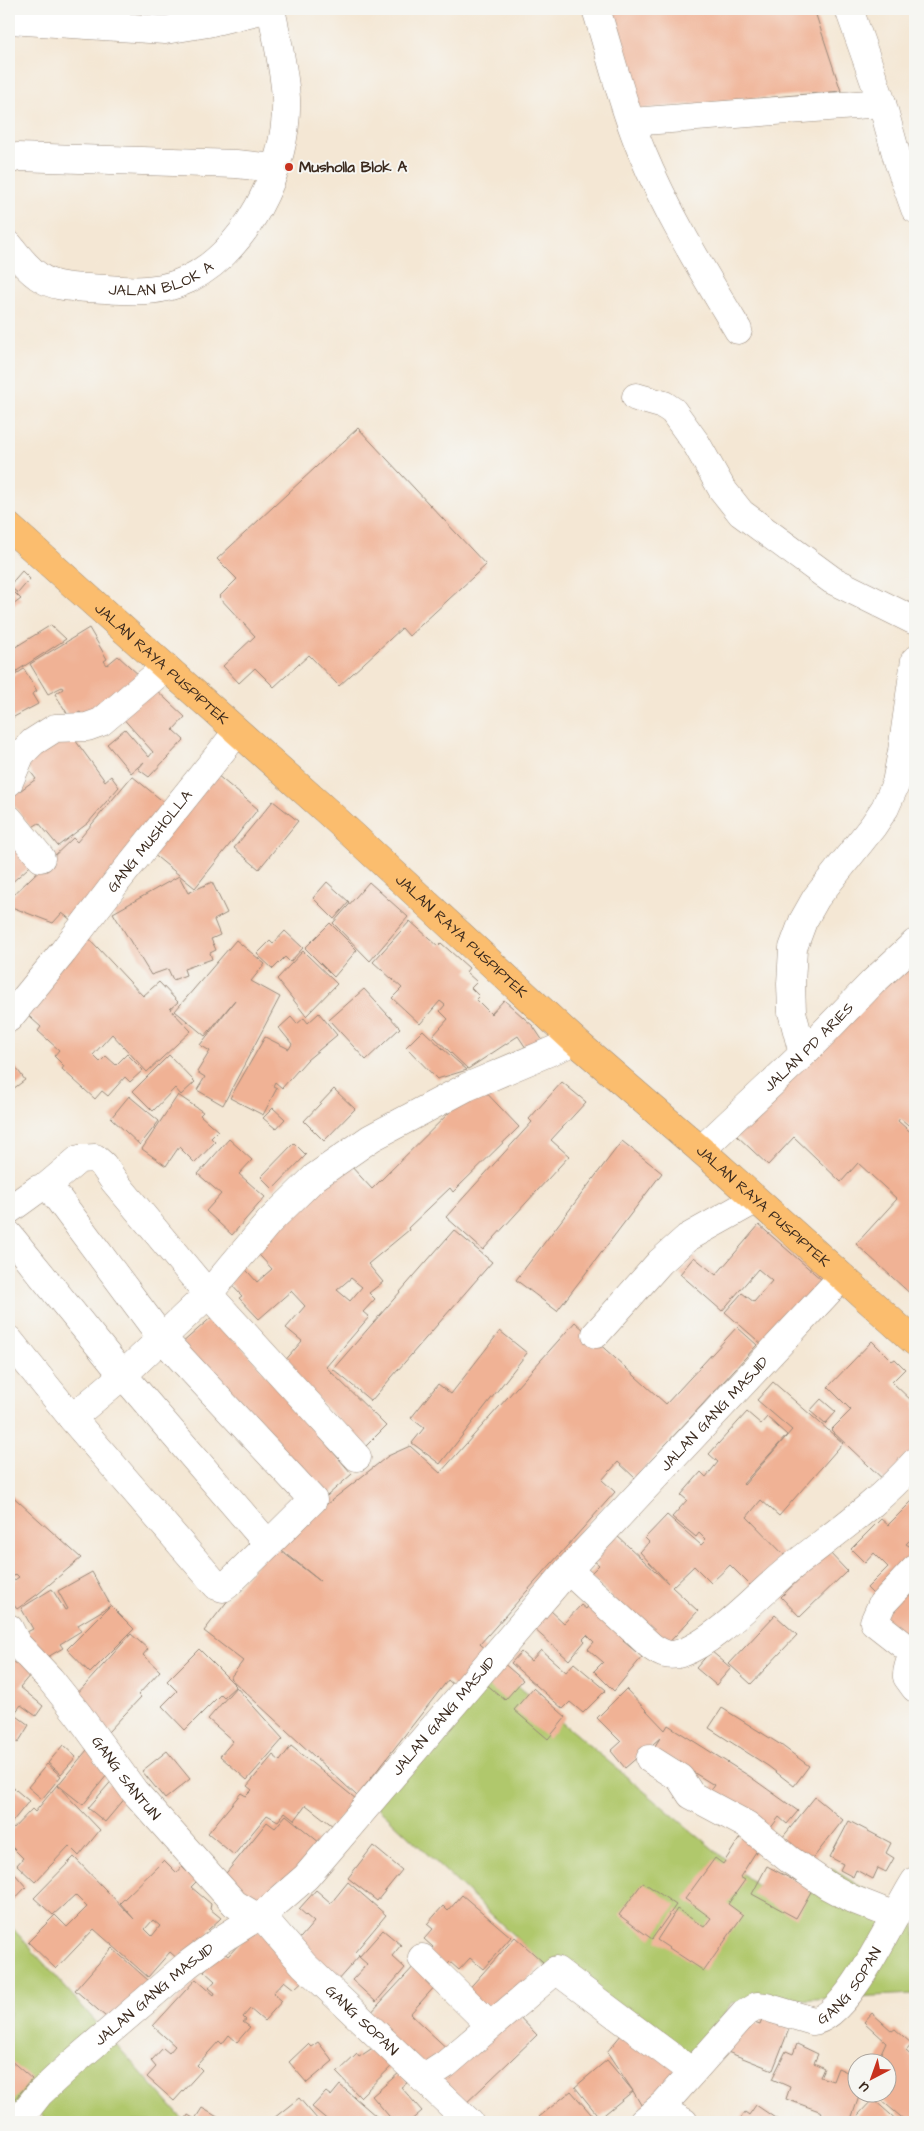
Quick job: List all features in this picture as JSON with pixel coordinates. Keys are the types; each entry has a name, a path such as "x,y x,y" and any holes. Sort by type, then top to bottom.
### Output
{"main road":[{"name":"JALAN RAYA PUSPIPTEK","path":"9,527 330,814 575,1041 701,1150 915,1342"}],"street":[{"path":"9,20 165,30 208,23 265,9"},
{"name":"JALAN BLOK A","path":"9,245 26,268 39,278 57,286 139,292 177,284 208,268 241,235 276,168 282,138 286,100 282,66 271,9"},
{"path":"596,9 641,150 691,251 738,330"},
{"path":"849,9 882,103 898,161 915,209"},
{"path":"631,122 882,103"},
{"path":"9,160 17,157 236,164 276,168"},
{"path":"636,397 664,405 673,410 696,443 722,489 741,513 832,580 915,621"},
{"path":"803,1054 792,1012 790,984 793,948 802,921 816,898 873,826 885,808 896,783 915,660"},
{"path":"9,782 26,748 46,732 58,727 87,727 101,722 166,668"},
{"name":"GANG MUSHOLLA","path":"9,1018 237,732"},
{"path":"9,819 41,858"},
{"name":"JALAN PD ARIES","path":"701,1150 803,1054 873,982 915,943"},
{"path":"72,1418 123,1375 208,1294 269,1222 315,1177 371,1138 467,1087 575,1041"},
{"path":"9,1210 38,1189 46,1186 79,1159 95,1158 103,1164 208,1294 357,1457"},
{"path":"9,1340 72,1418 217,1586 223,1588 227,1585 313,1500 162,1338 51,1189 46,1186"},
{"path":"596,1334 660,1262 687,1238 755,1200"},
{"path":"9,1235 123,1375 268,1544"},
{"name":"JALAN GANG MASJID","path":"17,2122 39,2094 68,2067 172,1978 222,1939 287,1896 333,1847 568,1570 842,1277"},
{"path":"568,1570 652,1647 667,1655 678,1654 696,1646 719,1630 788,1571 911,1477"},
{"path":"915,1568 882,1604 874,1622 911,1651 912,1655 907,1677 915,1688"},
{"name":"GANG SANTUN","path":"9,1628 17,1644 50,1679 78,1714 146,1806 235,1904 259,1916"},
{"path":"650,1759 680,1778 691,1795 747,1825 790,1860 828,1886 852,1899 895,1916"},
{"name":"GANG SOPAN","path":"651,2116 734,2024 753,2007 766,2007 813,2021 829,2014 845,2000 915,1881"},
{"name":"GANG SOPAN","path":"259,1916 304,1964 469,2122"},
{"path":"422,1958 490,2025"},
{"path":"424,2079 446,2064 556,1970 692,2072"},
{"path":"651,2116 684,2122"}],"green space":[{"path":"493,1665 791,1914 831,1868 915,1921 915,1994 731,2003 699,2062 548,1968 369,1799"},
{"path":"9,1924 185,2122 47,2122 38,2112 9,2108"}],"building":[{"path":"604,9 814,9 841,91 639,109"},
{"path":"358,428 486,565 409,636 402,628 339,686 309,655 274,687 255,668 239,683 223,666 255,636 219,597 237,579 217,559"},
{"path":"22,571 30,579 18,593 9,586"},
{"path":"9,589 21,599 9,608"},
{"path":"51,625 66,639 9,676 9,651"},
{"path":"89,628 107,659 104,661 107,665 118,656 140,676 87,722 80,712 70,718 55,694 63,689 62,687 48,694 30,664"},
{"path":"24,669 37,691 32,694 38,704 12,718 9,713 9,679"},
{"path":"152,686 185,717 173,730 184,740 149,777 138,769 144,762 131,773 107,744 125,729 149,757 153,752 120,715"},
{"path":"67,729 105,781 111,776 119,787 88,823 58,846 39,823 31,828 9,799 36,779 24,763"},
{"path":"211,770 258,809 195,888 147,849"},
{"path":"132,776 171,808 76,924 62,913 53,923 9,906 9,899 73,838 77,842"},
{"path":"273,801 298,821 259,869 234,848"},
{"path":"9,838 37,860 9,885"},
{"path":"179,876 188,893 212,882 227,913 214,920 220,935 211,939 216,950 210,953 212,959 184,969 186,975 173,980 168,969 151,975 113,913"},
{"path":"327,882 349,902 334,919 313,898"},
{"path":"369,882 408,917 370,961 333,923"},
{"path":"410,921 438,946 441,943 469,968 466,972 477,982 471,988 479,996 476,999 491,1014 504,1000 533,1026 543,1041 528,1051 518,1036 468,1069 433,1036 448,1019 440,1011 445,1005 440,1001 420,1024 392,998 402,988 373,962"},
{"path":"330,923 357,950 334,977 305,948"},
{"path":"285,931 303,948 290,962 285,957 273,969 257,954 270,941 273,944"},
{"path":"83,932 143,996 159,982 178,1002 170,1009 191,1031 147,1072 112,1034 93,1055 100,1062 106,1056 116,1065 127,1054 143,1070 130,1082 125,1077 108,1096 102,1091 95,1099 62,1069 64,1066 54,1056 59,1050 38,1031 41,1027 22,1010"},
{"path":"236,940 265,964 251,981 280,997 223,1105 197,1090 205,1077 197,1072 210,1051 200,1045 235,1000 205,1036 175,1011"},
{"path":"915,949 915,1131 900,1118 898,1121 915,1136 915,1298 856,1244 897,1199 858,1163 841,1182 794,1137 768,1165 736,1135"},
{"path":"303,951 337,984 306,1016 277,979"},
{"path":"364,989 400,1028 366,1060 329,1020"},
{"path":"319,1013 337,1035 307,1060 282,1088 275,1082 273,1086 277,1088 263,1115 230,1098 265,1037 289,1049 292,1044 279,1028 291,1017 297,1024 304,1018 308,1023"},
{"path":"423,1030 467,1070 437,1079 406,1047"},
{"path":"169,1055 195,1082 181,1095 175,1088 153,1111 133,1091"},
{"path":"9,1058 25,1080 9,1092"},
{"path":"562,1082 586,1102 551,1140 569,1156 483,1250 446,1217 532,1122 529,1119"},
{"path":"478,1084 519,1127 453,1192 450,1188 408,1228 409,1230 368,1264 383,1282 369,1293 375,1299 363,1312 369,1317 326,1367 386,1426 365,1447 283,1363 302,1341 286,1328 305,1306 291,1291 259,1319 239,1298 242,1296 224,1277 240,1263 257,1282 272,1269 251,1246 350,1165 372,1189","holes":["351,1278 362,1287 350,1301 337,1290"]},
{"path":"334,1089 355,1109 324,1141 304,1121"},
{"path":"178,1095 203,1112 200,1115 218,1131 211,1138 215,1142 195,1163 179,1147 166,1166 142,1149"},
{"path":"129,1096 159,1121 140,1145 111,1118"},
{"path":"273,1108 285,1119 276,1129 263,1118"},
{"path":"229,1139 252,1160 239,1174 265,1197 232,1235 206,1211 221,1194 198,1174"},
{"path":"622,1141 662,1173 557,1311 516,1280"},
{"path":"294,1143 306,1155 273,1189 261,1177"},
{"path":"759,1225 822,1280 765,1347 725,1312 742,1293 754,1302 772,1281 758,1269 722,1311 680,1274 694,1257 716,1275"},
{"path":"454,1230 492,1262 371,1401 333,1369"},
{"path":"214,1315 352,1474 319,1503 181,1344"},
{"path":"575,1322 666,1404 737,1327 757,1345 635,1478 618,1462 602,1480 615,1492 480,1644 489,1652 457,1688 448,1680 357,1796 230,1678 243,1661 204,1631 272,1544 320,1581 277,1546 285,1537 388,1456 410,1446 440,1473"},
{"path":"500,1331 527,1353 440,1464 412,1443 424,1428 411,1418 438,1384 451,1394"},
{"path":"872,1341 892,1361 895,1359 905,1369 892,1382 914,1403 915,1401 915,1454 887,1483 831,1430 851,1410 828,1387"},
{"path":"773,1382 843,1443 779,1516 761,1500 747,1517 789,1560 757,1592 730,1565 711,1583 694,1566 672,1587 698,1611 664,1648 589,1575 599,1565 593,1560 616,1535 668,1583 640,1552 649,1542 645,1538 667,1515 701,1545 706,1540 699,1533 696,1537 672,1517 687,1500 681,1495 701,1472 706,1477 718,1462 709,1454 747,1412 761,1424 767,1417 787,1435 744,1485 792,1430 757,1400"},
{"path":"821,1399 836,1412 825,1424 810,1411"},
{"path":"9,1493 81,1558 17,1609 9,1599 9,1584 19,1577 16,1574 9,1581"},
{"path":"913,1500 915,1502 915,1535 906,1544 909,1546 915,1541 915,1565 879,1600 867,1588 888,1567 874,1553 865,1563 851,1549 881,1519 888,1525"},
{"path":"828,1551 847,1571 800,1617 781,1597"},
{"path":"92,1572 111,1606 134,1629 90,1673 67,1649 110,1606 78,1625 81,1631 60,1644 63,1648 41,1661 25,1633 33,1629 21,1608 52,1589 65,1610 68,1609 58,1591"},
{"path":"915,1579 915,1645 877,1621"},
{"path":"594,1599 632,1631 623,1641 642,1657 614,1691 594,1671 603,1662 588,1649 594,1642 587,1635 583,1639 585,1641 569,1660 533,1628 549,1609 564,1623 581,1605 586,1609"},
{"path":"775,1615 797,1635 751,1684 729,1664"},
{"path":"131,1634 148,1649 143,1655 160,1671 138,1695 141,1697 108,1732 86,1713 76,1695"},
{"path":"199,1649 236,1686 224,1697 221,1694 185,1730 162,1706 177,1691 167,1681"},
{"path":"541,1650 566,1672 574,1663 606,1690 583,1713 570,1702 563,1709 511,1663 521,1652 531,1661"},
{"path":"711,1651 731,1668 716,1685 696,1668"},
{"path":"9,1654 35,1669 20,1687 43,1706 36,1716 21,1705 14,1714 29,1725 18,1743 15,1741 9,1748"},
{"path":"502,1662 523,1680 505,1700 485,1683"},
{"path":"236,1687 283,1739 247,1780 220,1756 233,1741 208,1719"},
{"path":"533,1688 566,1717 548,1739 514,1710"},
{"path":"626,1689 665,1730 668,1725 749,1776 798,1811 787,1824 779,1817 767,1833 708,1794 714,1785 675,1761 648,1757 660,1738 625,1768 611,1751 621,1742 597,1718"},
{"path":"722,1708 781,1745 809,1766 794,1786 768,1766 709,1728"},
{"path":"63,1745 76,1757 61,1774 48,1763"},
{"path":"291,1746 356,1799 333,1826 306,1805 295,1820 285,1812 278,1821 267,1815 234,1855 208,1833 241,1793 246,1796 252,1790 247,1786 273,1755 280,1761"},
{"path":"87,1750 111,1770 83,1805 58,1785"},
{"path":"167,1751 190,1779 165,1799 142,1771"},
{"path":"47,1764 61,1776 42,1799 28,1787"},
{"path":"115,1777 127,1796 105,1822 88,1808"},
{"path":"9,1784 29,1801 9,1826"},
{"path":"57,1785 100,1830 79,1856 69,1846 35,1882 17,1865 23,1858 9,1844 9,1833 32,1809 35,1812"},
{"path":"815,1797 843,1820 807,1866 778,1843"},
{"path":"286,1815 320,1843 288,1883 283,1878 260,1906 223,1877 267,1822 275,1828"},
{"path":"849,1821 891,1843 886,1853 894,1858 886,1872 878,1868 873,1879 856,1870 853,1877 840,1870 843,1864 830,1857"},
{"path":"741,1836 759,1847 740,1877 745,1880 728,1904 743,1915 704,1971 657,1940 677,1909 704,1927 711,1918 685,1899 715,1858 723,1864"},
{"path":"373,1846 402,1870 377,1901 348,1878"},
{"path":"74,1857 134,1919 120,1903 164,1860 177,1873 182,1867 197,1881 191,1887 211,1904 210,1909 221,1918 208,1930 210,1933 180,1961 170,1952 148,1977 94,1929 56,1969 28,1942 55,1915 67,1927 87,1907 75,1895 53,1915 34,1898","holes":["153,1920 160,1926 152,1936 145,1929"]},
{"path":"767,1866 812,1890 796,1918 752,1894"},
{"path":"9,1867 26,1887 9,1905"},
{"path":"348,1882 386,1915 355,1952 359,1956 337,1981 295,1944 314,1922 299,1909 316,1890 331,1903"},
{"path":"643,1882 676,1905 652,1939 619,1915"},
{"path":"462,1895 511,1937 483,1969 470,1958 459,1970 450,1962 443,1969 427,1955 433,1947 424,1939 433,1929 427,1924 443,1906 448,1911"},
{"path":"255,1927 309,1975 294,1989 284,1981 273,1993 282,2001 264,2021 250,2009 243,2017 246,2020 243,2022 250,2027 237,2042 229,2035 222,2044 219,2041 197,2065 202,2070 174,2101 147,2077 156,2067 151,2061 163,2048 169,2053 175,2046 153,2026 196,1979 214,1995 215,1993 209,1988 215,1981 204,1971 222,1951 228,1956"},
{"path":"383,1930 401,1945 392,1956 405,1968 376,2002 352,1980 367,1964 359,1957"},
{"path":"515,1937 543,1962 493,2018 465,1993"},
{"path":"112,1948 149,1981 113,2023 75,1990"},
{"path":"417,1963 438,1983 410,2014 452,2053 427,2072 367,2017"},
{"path":"513,2010 537,2035 461,2108 437,2083"},
{"path":"765,2013 791,2024 773,2070 725,2051 746,2020 760,2025"},
{"path":"872,2013 892,2031 895,2029 912,2044 906,2051 915,2059 915,2122 907,2122 886,2104 896,2104 896,2054 881,2054 886,2042 864,2022"},
{"path":"626,2029 681,2072 644,2110 607,2052"},
{"path":"318,2042 333,2061 307,2083 289,2062 308,2044 311,2047"},
{"path":"380,2043 397,2061 360,2097 337,2073 357,2054 359,2057"},
{"path":"797,2044 818,2054 814,2063 824,2068 820,2077 833,2081 838,2068 846,2072 846,2104 856,2104 850,2122 818,2122 822,2112 786,2099 790,2087 772,2079 786,2051 793,2054"},
{"path":"9,2059 32,2079 9,2106"},
{"path":"607,2060 633,2091 600,2118 575,2087"},
{"path":"399,2073 407,2083 401,2087 422,2111 409,2122 394,2122 372,2096"},
{"path":"340,2085 383,2122 330,2122 312,2107 326,2092 331,2096"},
{"path":"571,2091 598,2122 543,2122 539,2117"},
{"path":"299,2098 318,2120 315,2122 269,2122"},
{"path":"868,2104 879,2104 899,2122 864,2122 858,2115"},
{"path":"756,2105 781,2122 738,2122 745,2112 749,2115"},
{"path":"202,2108 226,2122 184,2122 188,2115 195,2119"}],"place":[{"name":"Musholla Blok A","path":"289,167"}]}
